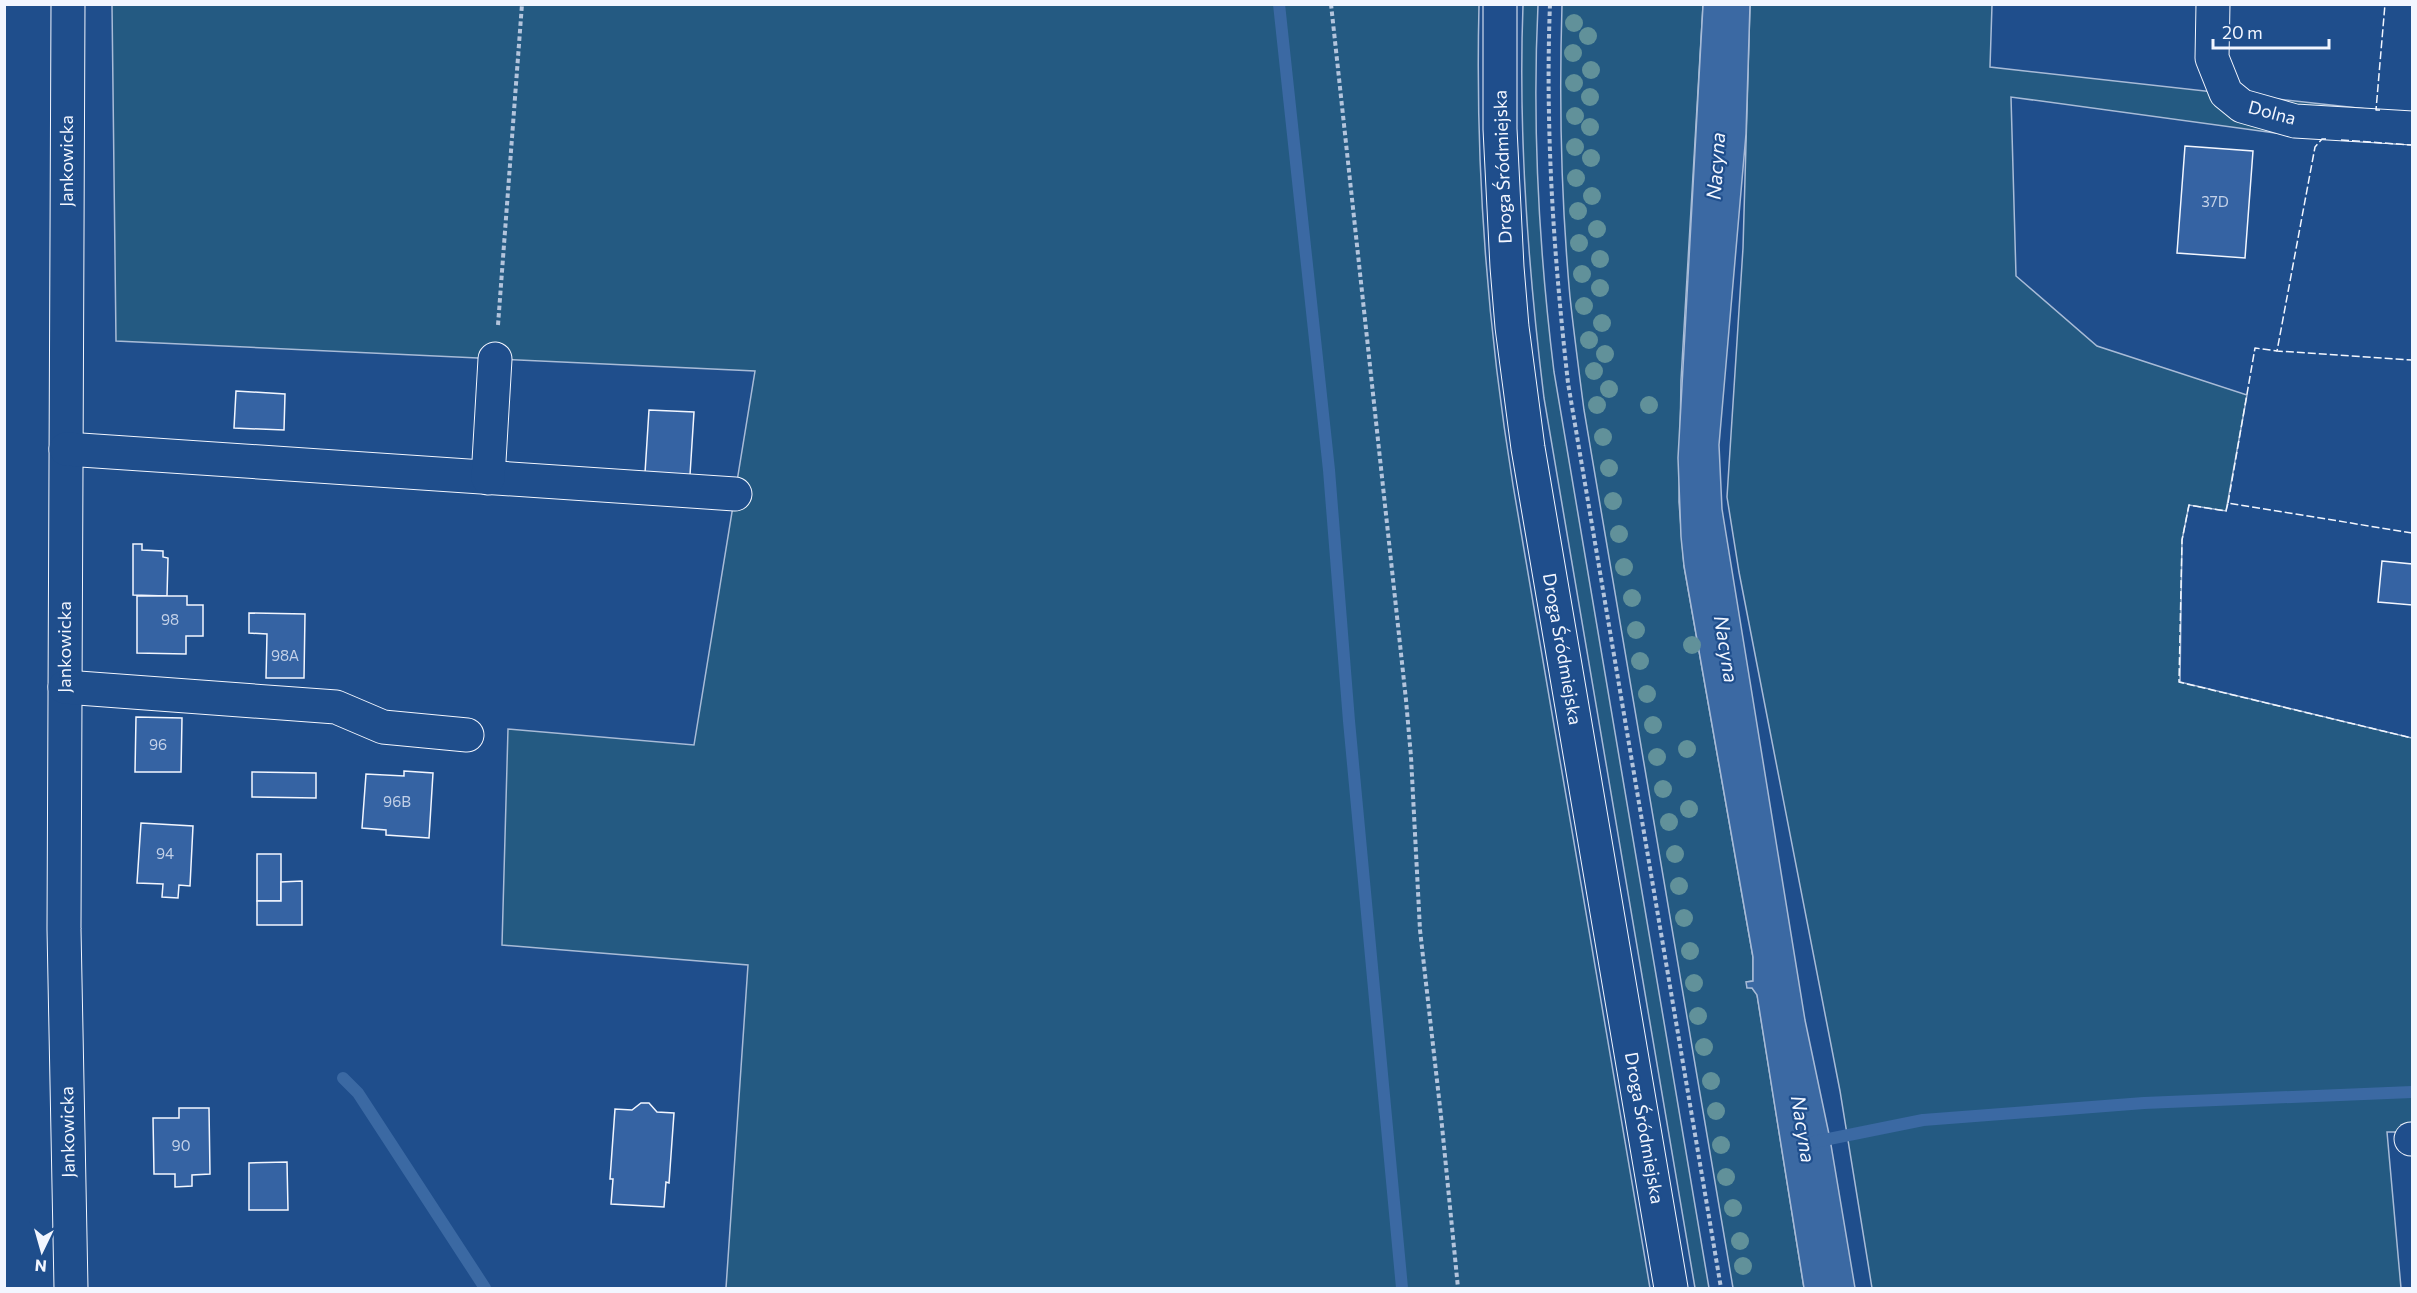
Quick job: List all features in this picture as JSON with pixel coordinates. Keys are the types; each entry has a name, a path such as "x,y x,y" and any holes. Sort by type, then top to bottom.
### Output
{"street":[{"name":"Jankowicka","path":"68,4 64,929 71,1288"},
{"name":"Droga Śródmiejska","path":"1500,4 1502,189 1512,327 1528,448 1671,1288"},
{"name":"Dolna","path":"2213,4 2212,58 2226,93 2242,106 2295,121 2412,128"},
{"path":"488,478 495,359"},
{"path":"66,448 735,494"},
{"path":"65,687 336,707 383,727 467,735"}],"path":[{"path":"495,359 522,4"},
{"path":"1331,4 1408,723 1421,941 1442,1116 1458,1288"},
{"path":"1550,4 1548,68 1551,185 1556,265 1568,383 1721,1288"}],"shaded area":[{"path":"112,5 1479,5 1481,185 1496,365 1513,485 1650,1288 726,1288 748,965 502,945 508,729 694,745 755,371 116,341"},
{"path":"1523,5 1538,5 1536,143 1544,280 1554,372 1709,1288 1695,1288 1544,398 1533,300 1523,153"},
{"path":"1562,5 1703,5 1681,380 1679,502 1684,566 1753,957 1753,981 1747,982 1747,987 1752,988 1757,994 1804,1288 1733,1288 1584,410 1570,297 1565,224 1561,114"},
{"path":"1750,5 1992,5 1990,67 2376,110 2305,137 2011,97 2016,276 2097,346 2247,395 2226,511 2189,505 2182,540 2180,682 2412,738 2412,1132 2387,1132 2401,1288 1872,1288 1840,1091 1739,572 1727,497 1743,248"}],"water":[{"name":"Nacyna","path":"1703,5 1750,5 1746,134 1719,445 1722,509 1805,1020 1830,1139 1855,1288 1804,1288 1757,995 1752,988 1747,988 1746,982 1753,981 1753,957 1684,566 1678,458"}],"building":[{"path":"2185,146 2253,151 2245,258 2177,253"},
{"path":"236,391 285,394 284,430 234,428"},
{"path":"649,410 694,412 690,475 645,473"},
{"path":"133,544 142,544 142,550 163,551 163,557 168,558 167,596 133,595"},
{"path":"2382,561 2412,564 2412,605 2378,602"},
{"path":"137,596 187,596 187,605 203,605 203,636 186,636 186,654 137,653"},
{"path":"249,613 305,614 304,678 266,678 267,634 249,633"},
{"path":"136,717 182,718 181,772 135,772"},
{"path":"404,771 433,773 429,838 386,835 386,830 362,828 366,774 404,776"},
{"path":"252,772 316,773 316,798 252,797"},
{"path":"141,823 193,826 190,886 179,885 178,898 162,897 163,884 137,883"},
{"path":"257,854 281,854 281,901 257,901"},
{"path":"302,881 302,925 257,925 257,901 281,901 281,882"},
{"path":"641,1103 649,1103 657,1112 674,1113 669,1183 666,1182 664,1207 611,1204 613,1179 610,1179 615,1109 632,1110"},
{"path":"179,1108 209,1108 210,1174 192,1175 192,1186 175,1187 175,1174 154,1174 153,1118 179,1118"},
{"path":"287,1162 288,1210 249,1210 249,1163"}],"waterway":[{"path":"1279,4 1329,470 1349,721 1402,1288"},
{"path":"343,1078 358,1093 485,1288"},
{"name":"Nacyna","path":"1814,1142 1923,1120 2144,1103 2412,1092"}],"fence":[{"path":"2380,110 2376,110 2385,4"},
{"path":"2326,139 2322,139 2315,147 2277,351 2412,360"},
{"path":"2341,140 2412,145"},
{"path":"2228,503 2255,348 2277,351"},
{"path":"2412,533 2228,503 2226,511 2189,505 2182,540 2179,682 2412,738"}]}
